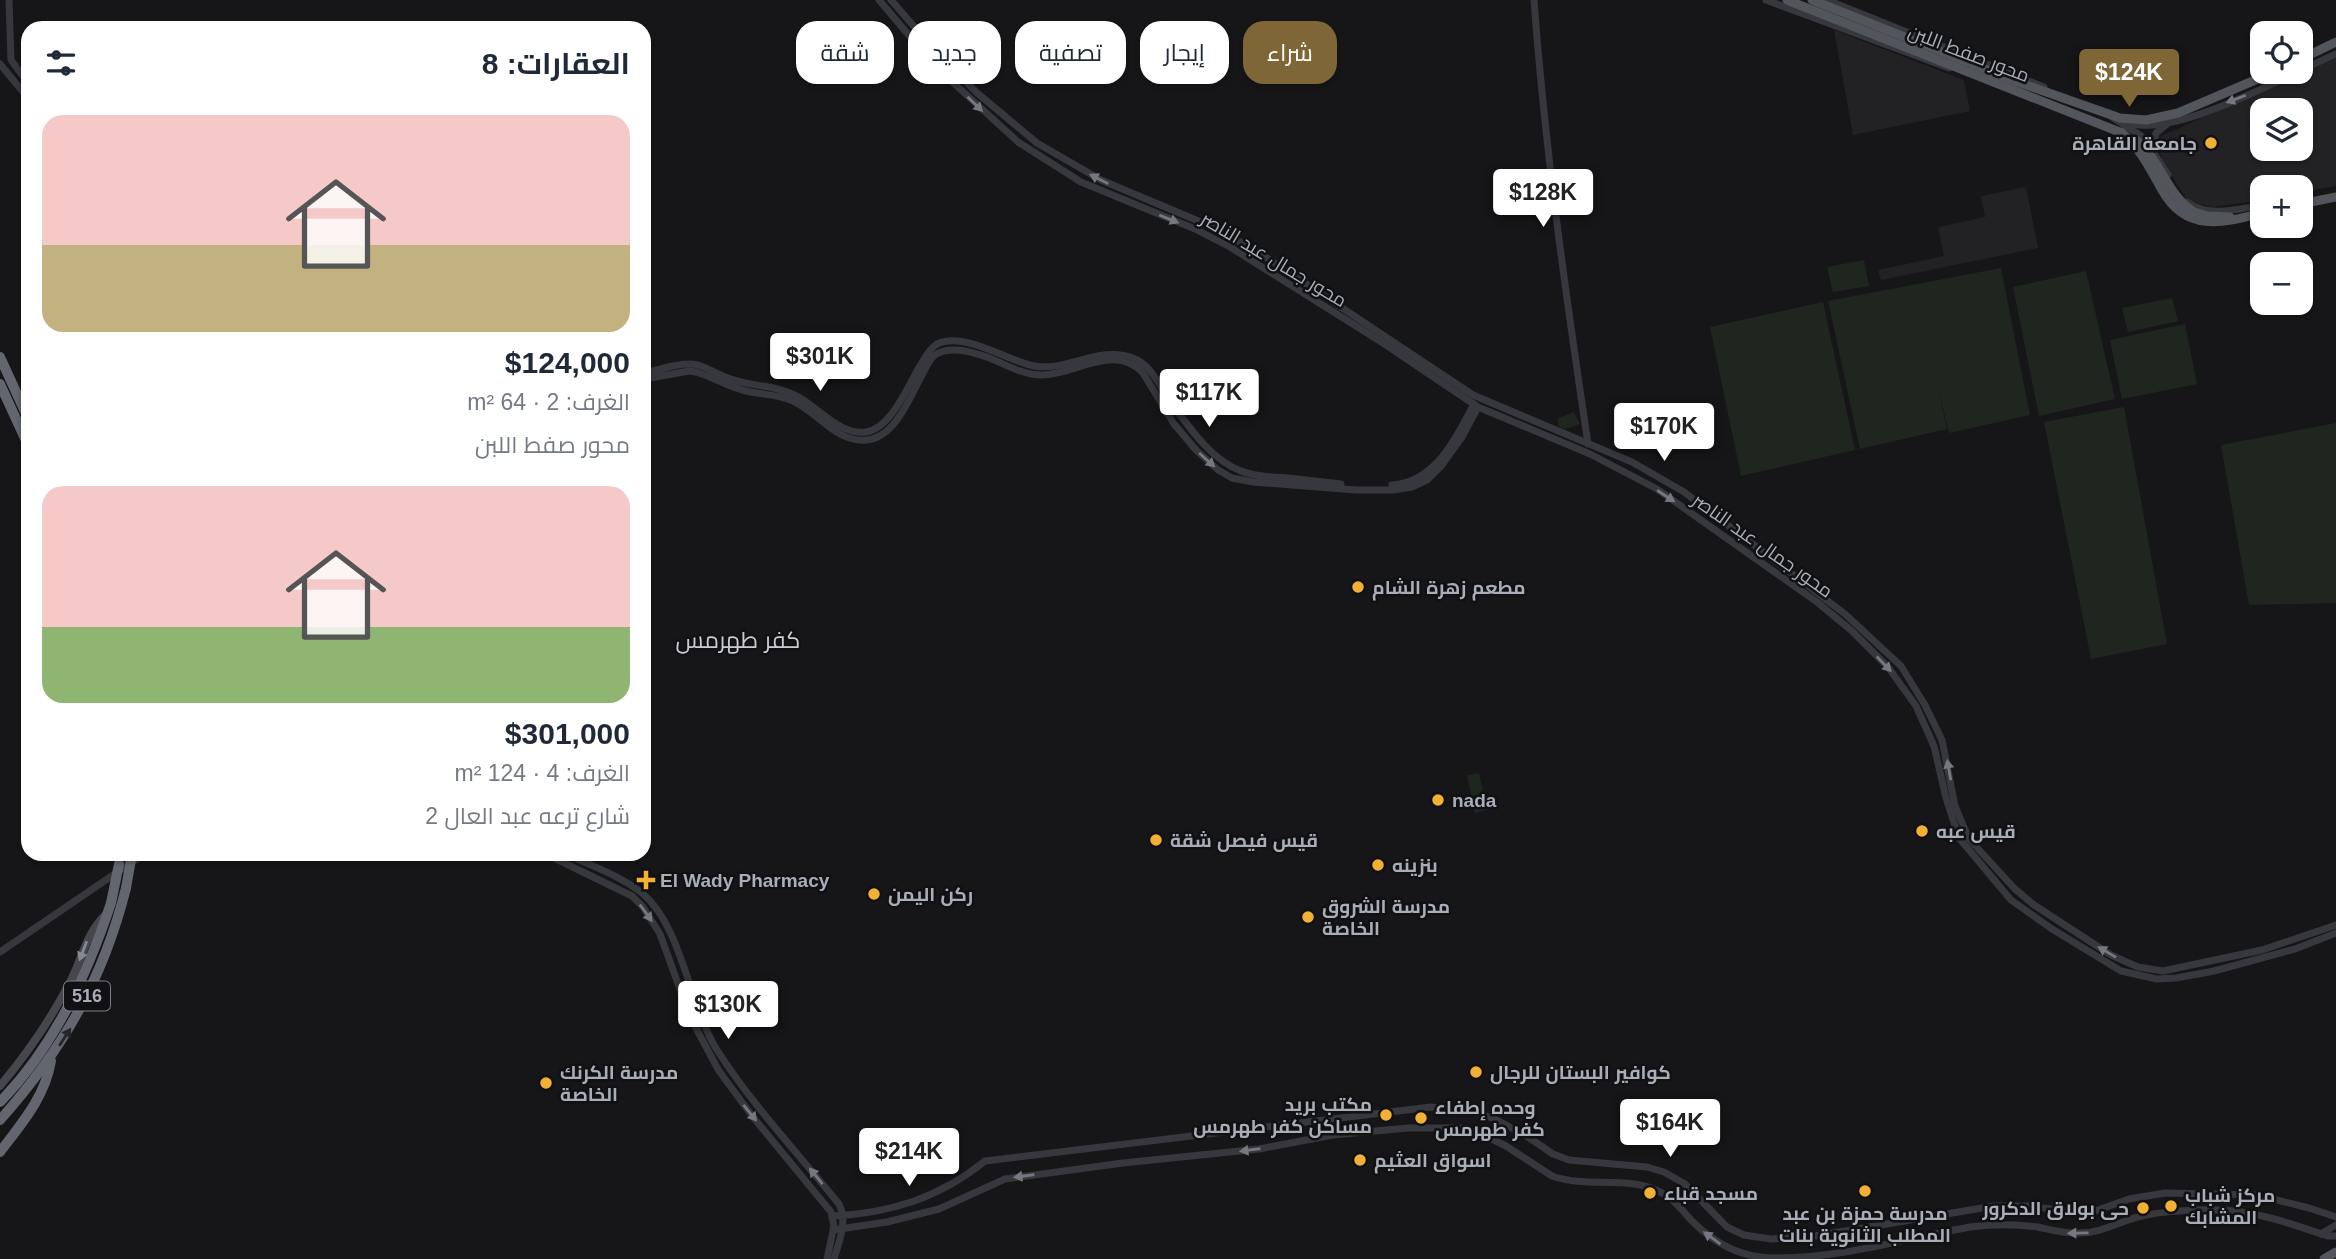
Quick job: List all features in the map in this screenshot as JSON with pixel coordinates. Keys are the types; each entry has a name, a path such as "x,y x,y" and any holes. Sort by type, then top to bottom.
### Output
{"highway":[{"path":"0,357 7,372 21,424"},
{"path":"0,384 21,408"},
{"name":"516","path":"0,1119 13,1090 66,1011 89,964 109,908 120,861"},
{"name":"516","path":"4,1106 25,1093 73,1024 100,969 112,937 131,861"},
{"path":"0,1152 38,1099 47,1079 51,1057"}],"main road":[{"name":"محور صفط اللبن","path":"1787,0 2122,133 2143,156 2167,200 2185,214 2213,223 2250,217"},
{"name":"محور صفط اللبن","path":"1812,0 2012,80 2120,118 2146,120 2178,113 2250,82"},
{"path":"2313,53 2336,42"},
{"path":"2122,133 2143,145 2174,195 2197,211 2216,217 2250,216"},
{"path":"2313,201 2336,197"},
{"path":"0,1086 33,1043 64,993 90,935 109,908"},
{"path":"2324,1259 2336,1252"}],"street":[{"path":"9,0 12,62 21,74"},
{"name":"محور جمال عبد الناصر","path":"879,0 935,66 1018,142 1081,182 1195,229 1230,247 1383,343 1476,406 1590,454 1657,489 1817,602 1852,631 1888,667 1916,706 1931,737 1959,838 2011,900 2052,929 2121,971 2146,978 2166,979 2264,958 2336,933"},
{"name":"محور جمال عبد الناصر","path":"891,0 952,69 990,105 1037,143 1101,180 1196,219 1252,248 1473,395 1632,462 1684,492 1845,614 1901,666 1925,705 1942,740 1955,806 1970,840 2020,894 2058,921 2121,961 2156,971 2245,955 2336,925"},
{"path":"1534,0 1542,107 1555,219 1590,454"},
{"path":"1766,0 1934,64 1964,69"},
{"path":"1827,0 2101,110 2144,138 2180,195 2197,211 2218,212 2250,207"},
{"path":"2313,65 2336,54"},
{"path":"12,62 2,66 21,89"},
{"path":"2149,166 2157,131 2173,122 2271,84"},
{"path":"2119,122 2146,126 2173,122"},
{"path":"651,377 693,364 736,381 783,390 806,401 847,434 866,432 884,423 932,348 940,343 950,346 981,346 1039,367 1055,367 1110,354 1135,358 1152,372 1190,429 1222,460 1241,471 1356,485 1385,486 1411,482 1425,474 1441,458 1476,406"},
{"path":"651,373 664,372"},
{"path":"0,952 134,861"},
{"path":"560,861 632,896 643,908 660,934 691,1017 711,1058 741,1102 813,1187 833,1216 827,1259"},
{"path":"581,861 635,888 646,897 668,928 699,1014 717,1049 757,1107 839,1204 843,1215 842,1230 834,1259"},
{"path":"2052,929 2058,921"},
{"path":"833,1216 900,1206 938,1193 961,1180 985,1161 1431,1107 1474,1112 1495,1119 1553,1154 1569,1160 1647,1167 1664,1172 1685,1184 1727,1227 1744,1234 1771,1239 1815,1236 1994,1206 2029,1206 2087,1214 2129,1199 2174,1192 2257,1195 2336,1217"},
{"path":"833,1230 887,1222 939,1209 1005,1179 1127,1162 1259,1149 1332,1135 1431,1127 1460,1128 1488,1136 1560,1179 1643,1186 1659,1191 1723,1245 1761,1258 1842,1254 1984,1226 2023,1226 2067,1233 2088,1233 2143,1216 2178,1212 2245,1213 2336,1236"},
{"path":"2321,1234 2336,1225"}],"shaded area":[{"path":"1834,30 1964,80 1970,111 1853,135"},
{"name":"جامعة القاهرة","path":"2336,58 2336,186 2313,190 2313,175 2250,175 2250,202 2213,207 2191,202 2185,197 2162,160 2157,138 2278,84 2313,84 2313,68"},
{"path":"2026,187 2038,248 1881,280 1878,270 1944,256 1938,227 1985,217 1981,196"},
{"path":"1864,260 1869,286 1833,292 1827,267"},
{"path":"2001,268 2030,415 1949,433 1937,383 1947,429 1860,449 1828,301"},
{"path":"2086,271 2115,399 2039,416 2013,287"},
{"path":"2172,298 2178,321 2128,332 2122,308"},
{"path":"1823,302 1855,450 1741,476 1710,327"},
{"path":"2185,324 2197,384 2122,399 2110,340"},
{"path":"2124,407 2167,644 2091,659 2044,422"},
{"path":"1574,412 1580,424 1566,429 1559,427 1557,419"},
{"path":"2336,423 2336,603 2249,605 2221,445"},
{"path":"1479,773 1487,810 1475,813 1467,775"}],"place":[{"name":"جامعة القاهرة","path":"2211,143"},
{"name":"مطعم زهرة الشام","path":"1358,587"},
{"name":"nada","path":"1438,800"},
{"name":"قيس عبه","path":"1922,831"},
{"name":"قيس فيصل شقة","path":"1156,840"},
{"name":"بنزينه","path":"1378,865"},
{"name":"El Wady Pharmacy","path":"646,880"},
{"name":"ركن اليمن","path":"874,894"},
{"name":"مدرسة الشروق الخاصة","path":"1308,917"},
{"name":"كوافير البستان للرجال","path":"1476,1072"},
{"name":"مدرسة الكرنك الخاصة","path":"546,1083"},
{"name":"مكتب بريد مساكن كفر طهرمس","path":"1386,1115"},
{"name":"وحده إطفاء كفر طهرمس","path":"1421,1118"},
{"name":"اسواق العثيم","path":"1360,1160"},
{"name":"مدرسة حمزة بن عبد المطلب الثانوية بنات","path":"1865,1191"},
{"name":"مسجد قباء","path":"1650,1193"},
{"name":"مركز شباب المشابك","path":"2171,1206"},
{"name":"حى بولاق الدكرور","path":"2143,1208"}],"district":[{"name":"كفر طهرمس","path":"738,640"}]}
